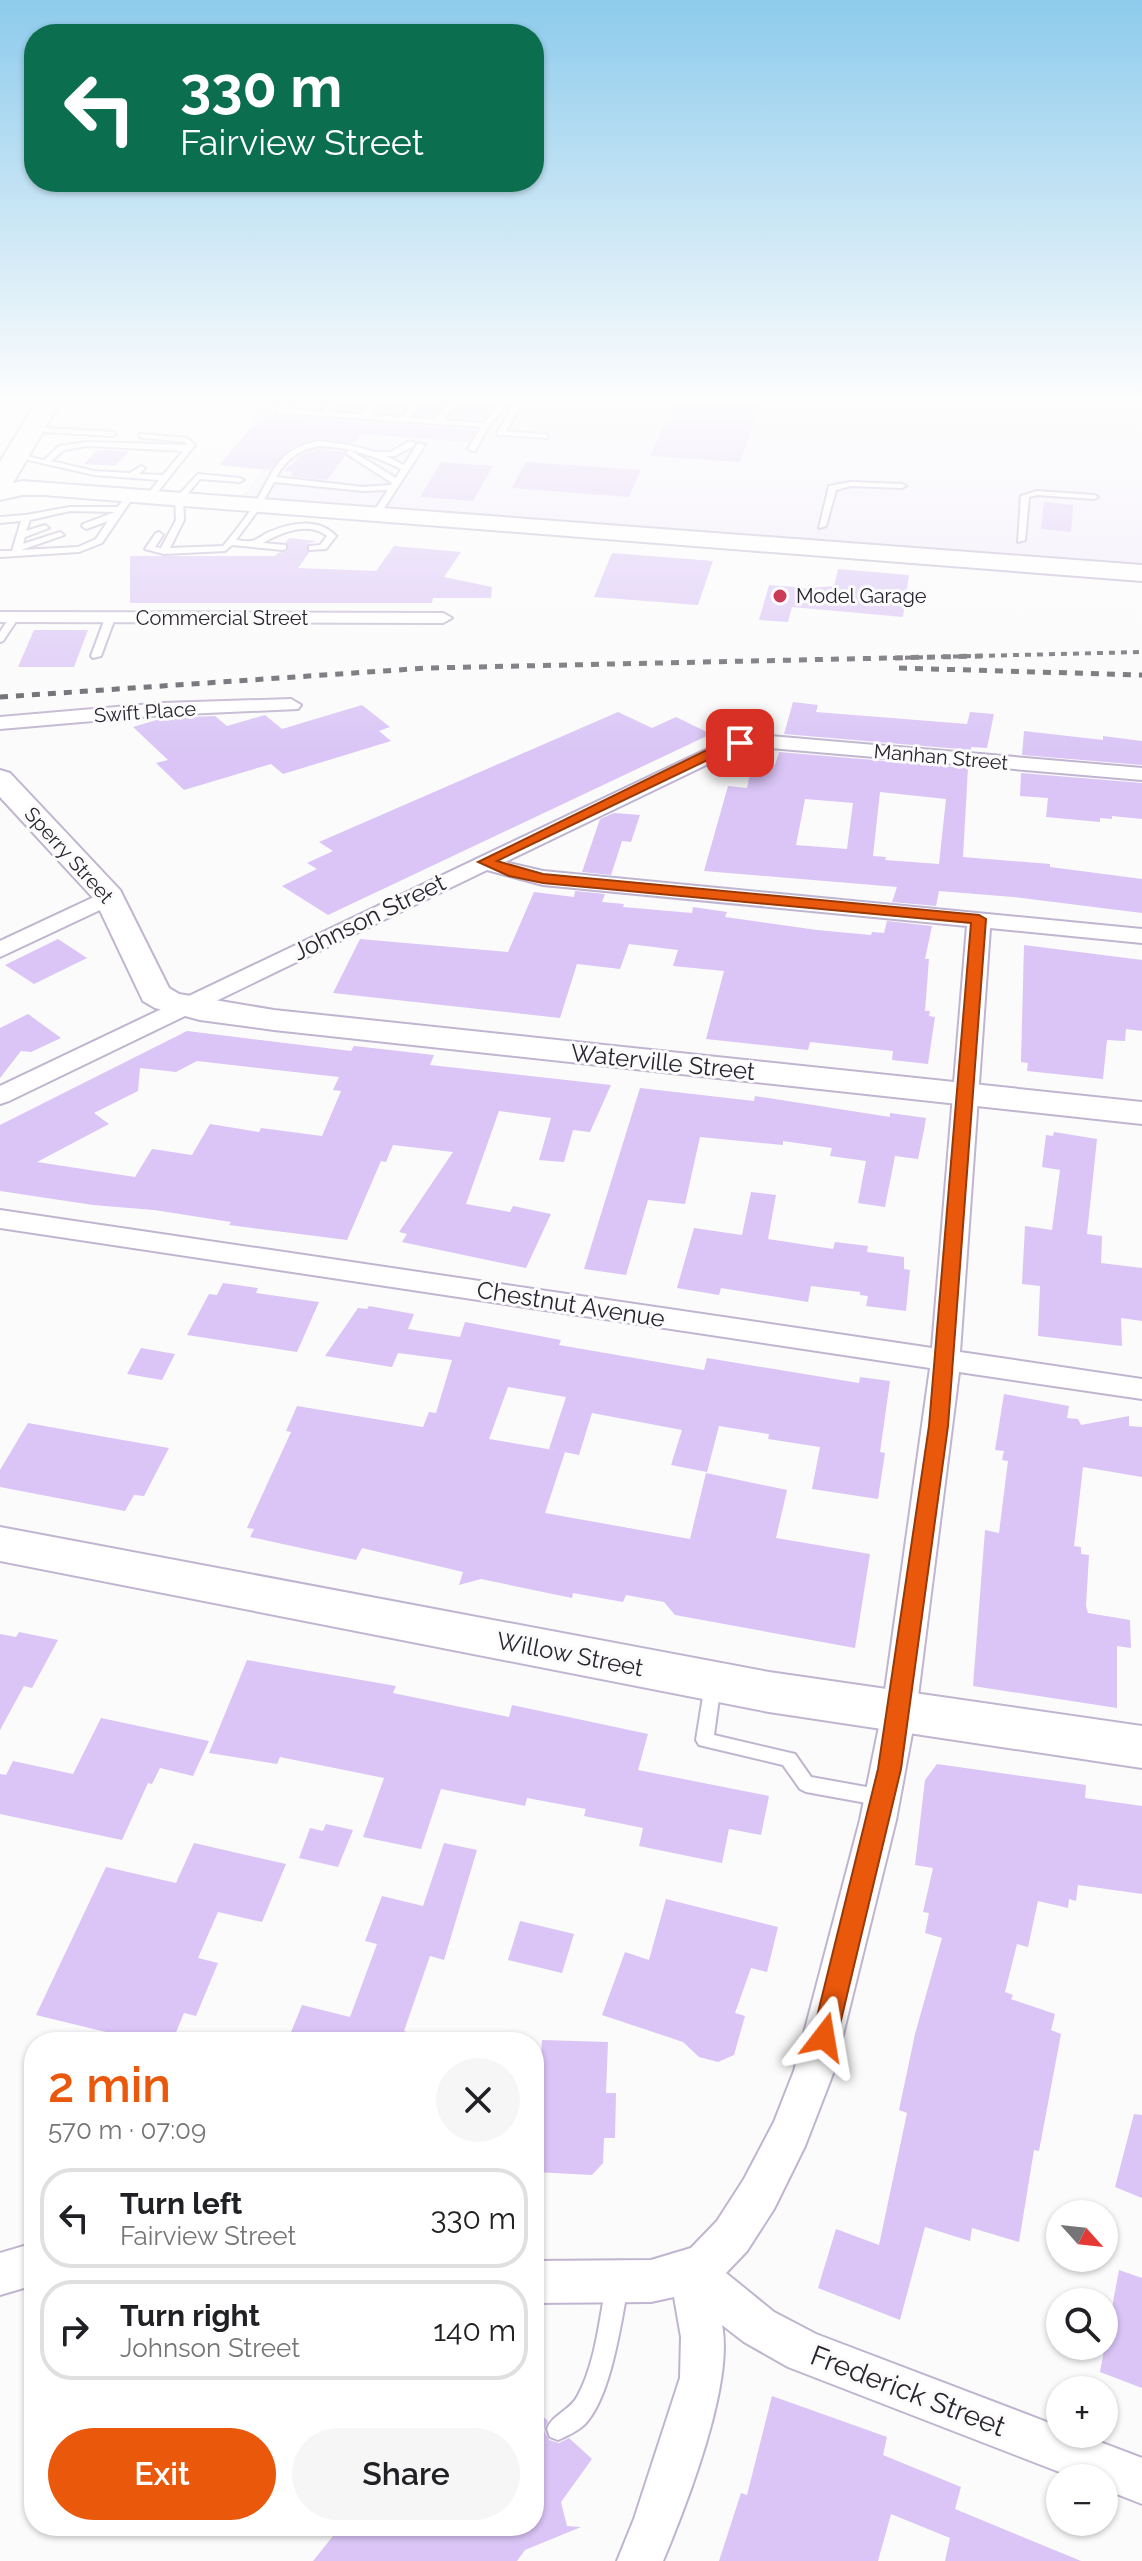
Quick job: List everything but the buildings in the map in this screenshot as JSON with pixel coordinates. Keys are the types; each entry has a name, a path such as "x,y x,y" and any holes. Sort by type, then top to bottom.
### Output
{"street":[{"path":"320,517 329,517"},
{"path":"409,517 1142,573"},
{"name":"Commercial Street","path":"7,617 443,618"},
{"name":"Swift Place","path":"0,723 163,709 291,705"},
{"name":"Manhan Street","path":"740,743 770,742 1142,774"},
{"name":"Johnson Street","path":"0,1096 713,752 740,743"},
{"name":"Sperry Street","path":"0,779 109,897 151,990 167,1001 184,1007"},
{"path":"485,862 514,873 543,878 1142,936"},
{"path":"0,950 109,897"},
{"path":"544,2282 673,2278 690,2272 719,2252 744,2218 775,2165 803,2101 824,2037 883,1798 899,1712 946,1360 979,919"},
{"name":"Waterville Street","path":"184,1007 274,1020 1142,1113"},
{"name":"Chestnut Avenue","path":"0,1219 1142,1389"},
{"name":"Willow Street","path":"0,1544 714,1682 1142,1747"},
{"path":"0,2274 24,2267"},
{"path":"640,2561 657,2520 702,2378 703,2337 690,2272"},
{"name":"Frederick Street","path":"690,2272 759,2327 804,2351 1142,2481"}],"lane":[{"path":"0,520 30,517"},
{"path":"86,526 101,517"},
{"path":"0,554 55,550 104,534 117,517"},
{"path":"174,517 149,549 225,548 249,517"},
{"path":"164,551 177,517"},
{"path":"255,544 272,533 320,517 332,536 313,550"},
{"path":"822,526 824,517"},
{"path":"1021,540 1023,517"},
{"path":"16,551 26,518"},
{"path":"20,536 45,528"},
{"path":"16,551 60,535"},
{"path":"230,542 281,549"},
{"path":"0,639 7,617"},
{"path":"96,656 110,618"},
{"path":"714,1682 705,1740 789,1759 806,1784 883,1798"},
{"path":"558,2429 578,2415 591,2388 606,2342 618,2282"}],"shaded area":[{"path":"508,517 1142,517 1142,563"}],"railway":[{"path":"924,657 1142,652"},
{"path":"924,657 982,656"},
{"path":"0,697 427,668 924,657"},
{"path":"893,658 924,657"},
{"path":"899,668 1142,675"}],"place":[{"name":"Model Garage","path":"780,596"}],"route":[{"path":"740,743 713,752 485,862 514,873 543,878 979,919 939,1426 889,1769 824,2037"}]}
